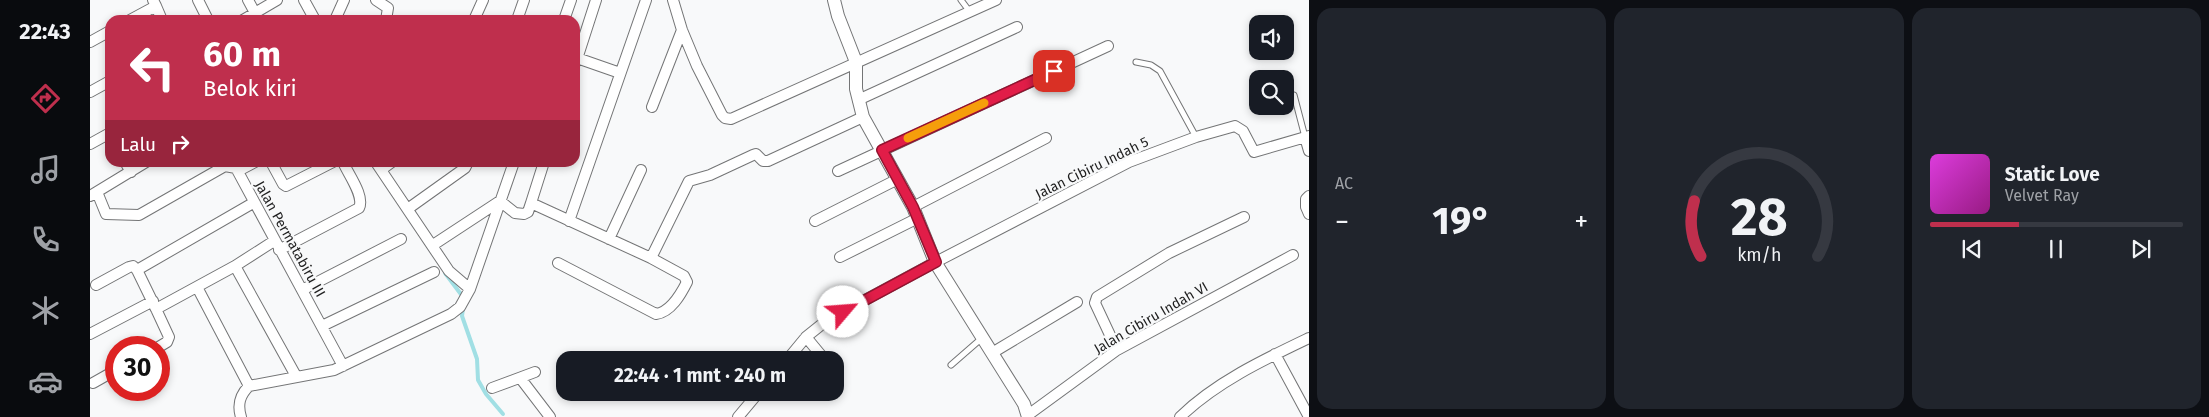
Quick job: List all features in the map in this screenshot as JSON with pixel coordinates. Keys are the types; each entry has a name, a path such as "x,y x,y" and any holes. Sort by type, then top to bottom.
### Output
{"street":[{"path":"198,0 206,15"},
{"path":"248,0 256,13"},
{"path":"252,15 277,0"},
{"path":"304,0 312,15"},
{"path":"338,15 344,0"},
{"path":"376,0 388,8 387,15"},
{"path":"476,15 483,0"},
{"path":"519,15 524,0"},
{"path":"566,15 571,0"},
{"path":"580,50 596,0"},
{"path":"569,221 646,0"},
{"path":"673,0 682,30 698,66 725,118 731,119 996,0"},
{"path":"834,0 856,62 858,100 863,117 915,212 936,262 1024,404 1028,416"},
{"path":"137,15 154,3 160,15"},
{"path":"858,100 1017,27"},
{"path":"652,107 682,30"},
{"path":"90,42 105,34"},
{"path":"838,171 1108,46"},
{"path":"580,63 620,73"},
{"path":"90,92 105,84"},
{"path":"651,258 689,182 710,175 756,154 763,161 768,161 863,117"},
{"name":"Jalan Cibiru Indah 5","path":"794,351 806,337 826,321 1129,162 1196,137 1235,126 1243,131 1254,152 1307,136"},
{"path":"90,144 105,136"},
{"path":"1307,136 1309,151"},
{"path":"840,257 1046,138"},
{"path":"128,167 131,172"},
{"path":"94,194 138,167"},
{"name":"Jalan Permatabiru III","path":"94,194 106,214 134,216 223,167"},
{"name":"Jalan Permatabiru III","path":"233,167 238,171 253,203 343,366"},
{"path":"238,171 246,167"},
{"path":"273,167 280,181 286,186 323,167"},
{"path":"90,334 196,287 277,245 360,208 362,203 360,196 345,167"},
{"path":"379,167 409,208 449,271 470,289"},
{"path":"409,208 466,167"},
{"path":"241,417 240,396 249,386 296,376 323,373 343,366 451,314 460,307 470,289 512,167"},
{"path":"500,201 515,213 524,214 528,212 542,167"},
{"path":"609,239 641,170"},
{"path":"815,222 898,179"},
{"path":"1309,196 1306,203 1309,214"},
{"path":"433,245 500,201"},
{"path":"137,270 253,203"},
{"path":"531,203 651,258 684,276 687,281 669,308 659,314 558,263"},
{"path":"1117,350 1095,303 1096,296 1169,253 1244,217"},
{"path":"302,290 401,239"},
{"name":"Jalan Cibiru Indah VI","path":"1028,416 1117,350 1293,255"},
{"path":"96,285 129,266 134,266 170,336"},
{"path":"235,266 296,376"},
{"path":"322,326 434,272"},
{"path":"196,287 249,386"},
{"path":"992,354 1077,302"},
{"path":"806,337 818,351"},
{"path":"1180,417 1189,408 1230,380 1309,338"},
{"path":"1276,354 1308,417"},
{"path":"492,388 521,379 535,372"},
{"path":"93,384 105,377"},
{"path":"521,379 550,417"},
{"path":"738,417 751,401"}],"lane":[{"path":"961,0 970,12"},
{"path":"1136,62 1152,65 1160,71 1167,80 1196,137"},
{"path":"1294,95 1307,136"},
{"path":"951,365 982,338"}],"waterway":[{"path":"445,273 463,297"},
{"path":"463,308 462,316 477,359 478,380 486,394 503,414"}],"slow traffic":[{"path":"908,138 984,103"}],"route":[{"path":"843,312 936,262 913,207 882,150 1054,71"}]}
